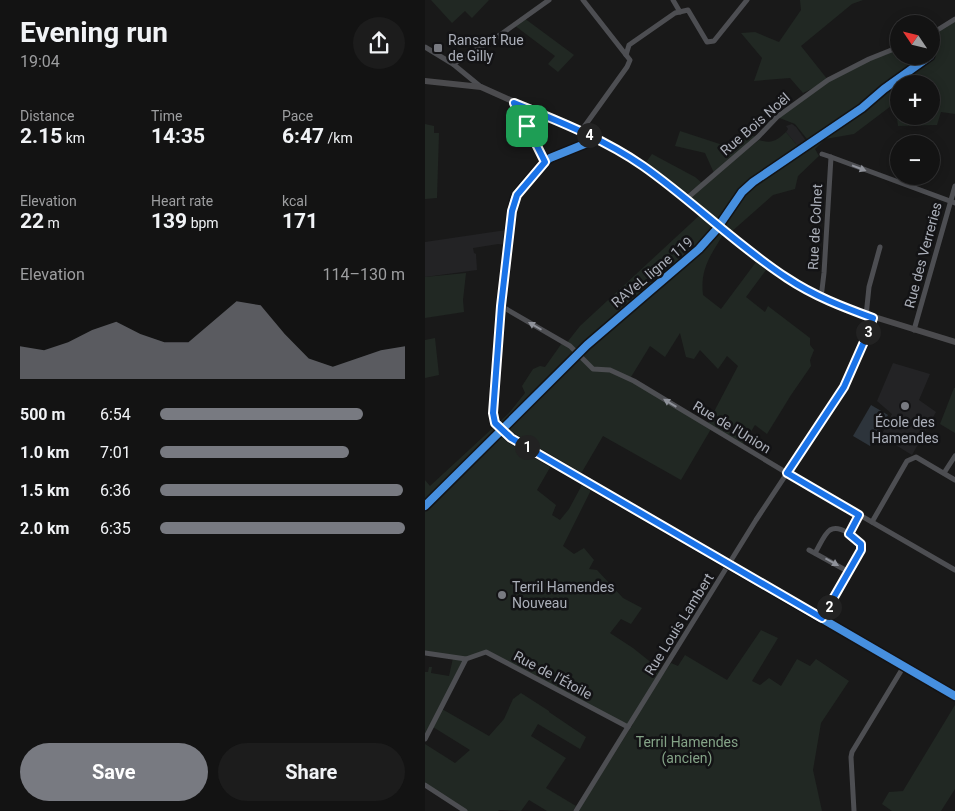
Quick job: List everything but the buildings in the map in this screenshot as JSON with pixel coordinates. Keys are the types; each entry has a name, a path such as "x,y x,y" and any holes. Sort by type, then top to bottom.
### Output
{"main road":[{"path":"425,81 481,87 597,138 643,166 764,262 788,279 821,298 869,317 955,342"}],"street":[{"path":"453,64 549,0"},
{"path":"581,131 627,67 630,60 583,0"},
{"path":"673,0 680,12"},
{"path":"626,55 629,45 675,13 688,10 707,42 714,41 747,0"},
{"path":"940,28 955,19"},
{"path":"425,47 453,64 481,87"},
{"name":"Rue Bois Noël","path":"686,200 758,137 777,117 828,80 890,51"},
{"path":"514,103 545,162"},
{"path":"597,138 550,158 515,198 501,306 493,413 495,423 508,436 955,696"},
{"path":"822,154 952,202"},
{"name":"Rue de Colnet","path":"821,298 831,158"},
{"name":"Rue des Verreries","path":"914,330 955,186"},
{"name":"Rue Louis Lambert","path":"576,811 787,473 844,387 867,335 869,287 881,247"},
{"name":"Rue de l'Union","path":"501,306 570,346 591,368 613,371 634,381 787,473 955,570"},
{"path":"944,473 955,456"},
{"path":"872,522 907,461 911,458 916,457 955,480"},
{"path":"849,534 859,515"},
{"path":"815,553 831,529 837,528 849,534 861,544 861,550 822,618"},
{"path":"809,550 849,572"},
{"name":"Rue de l'Étoile","path":"425,653 466,659 486,652 629,727"},
{"path":"425,738 466,659"},
{"path":"854,811 852,752 904,666"},
{"path":"425,785 465,811"}],"shaded area":[{"path":"792,124 809,145 803,148 796,144 786,132 788,129 786,126"},
{"path":"506,230 505,245 498,244 473,248 476,254 477,270 425,277 425,242"},
{"name":"École des Hamendes","path":"893,363 930,374 919,400 936,412 912,455 881,436 892,414 877,401"},
{"path":"871,405 888,415 870,446 853,436"}],"green space":[{"path":"431,0 489,0 472,18 465,11 452,23"},
{"path":"800,0 863,0 852,4 801,46 828,80 890,51 890,65 940,65 940,28 955,19 955,114 941,112 940,115 940,75 890,75 890,107 854,134 825,139 815,149 819,156 798,176 795,189 773,195 730,233 689,196 759,140 774,141 786,132 796,144 801,145 803,148 811,144 795,124 777,117 823,83 803,93 790,78 754,81 762,58 741,33 755,32 779,42 801,10"},
{"path":"524,18 574,55 558,72 548,64 555,56 514,25"},
{"path":"425,124 434,126 434,133 439,133 437,198 425,199"},
{"path":"898,125 937,125 898,126"},
{"path":"680,131 732,148 748,135 758,137 714,173 705,153 675,146"},
{"path":"652,154 695,177 702,183 687,194 682,193 644,165"},
{"name":"Terril Hamendes (ancien)","path":"702,213 723,235 707,263 702,286 703,295 721,309 756,262 766,270 746,297 765,312 768,306 810,338 810,345 814,350 810,360 811,366 767,434 755,425 742,446 707,425 738,366 727,356 718,369 700,350 694,359 686,357 680,333 665,357 650,346 631,377 711,429 681,480 603,436 579,477 552,464 537,490 556,505 552,515 560,520 569,509 583,483 592,488 563,546 574,554 584,548 594,560 589,569 597,570 623,598 642,608 631,624 621,619 610,633 633,648 663,672 662,676 671,663 678,666 685,655 727,680 761,630 778,638 752,681 760,685 769,678 781,686 797,659 810,666 816,659 849,681 821,723 813,770 822,811 578,811 633,724 625,724 488,655 472,655 466,659 425,734 425,672 428,672 429,667 432,667 431,673 449,676 453,658 425,653 425,480 430,486 509,413 525,393 522,386 533,369 540,366 545,367 562,343 565,345 580,326"},
{"path":"466,273 463,300 464,312 425,318 425,277"},
{"path":"435,338 439,375 425,378 425,340"},
{"path":"955,388 955,433 940,424"},
{"path":"521,693 586,737 580,749 538,724 531,736 566,758 546,788 576,806 573,811 547,811 529,800 521,811 467,811 425,784 425,744 455,763 470,750 433,727 442,709 489,736 504,719 513,699"},
{"path":"955,705 955,789 941,811 892,811 882,804 889,792 903,791"}],"cycle path":[{"name":"RAVeL ligne 119","path":"425,506 587,345 699,249 716,230 742,192 753,182 862,108 884,89 917,65"},
{"path":"597,139 550,158 515,198 501,306 493,413 495,423 511,438 955,696"}],"place":[{"name":"Ransart Rue de Gilly","path":"438,48"},
{"name":"École des Hamendes","path":"905,406"},
{"name":"Terril Hamendes Nouveau","path":"502,595"}],"route":[{"path":"514,103 597,138 643,166 756,257 788,279 821,298 873,318 844,387 787,473 859,515 849,534 861,544 861,550 822,618 511,438 495,423 493,413 501,306 512,211 517,195 545,162 527,126 514,103"}]}
